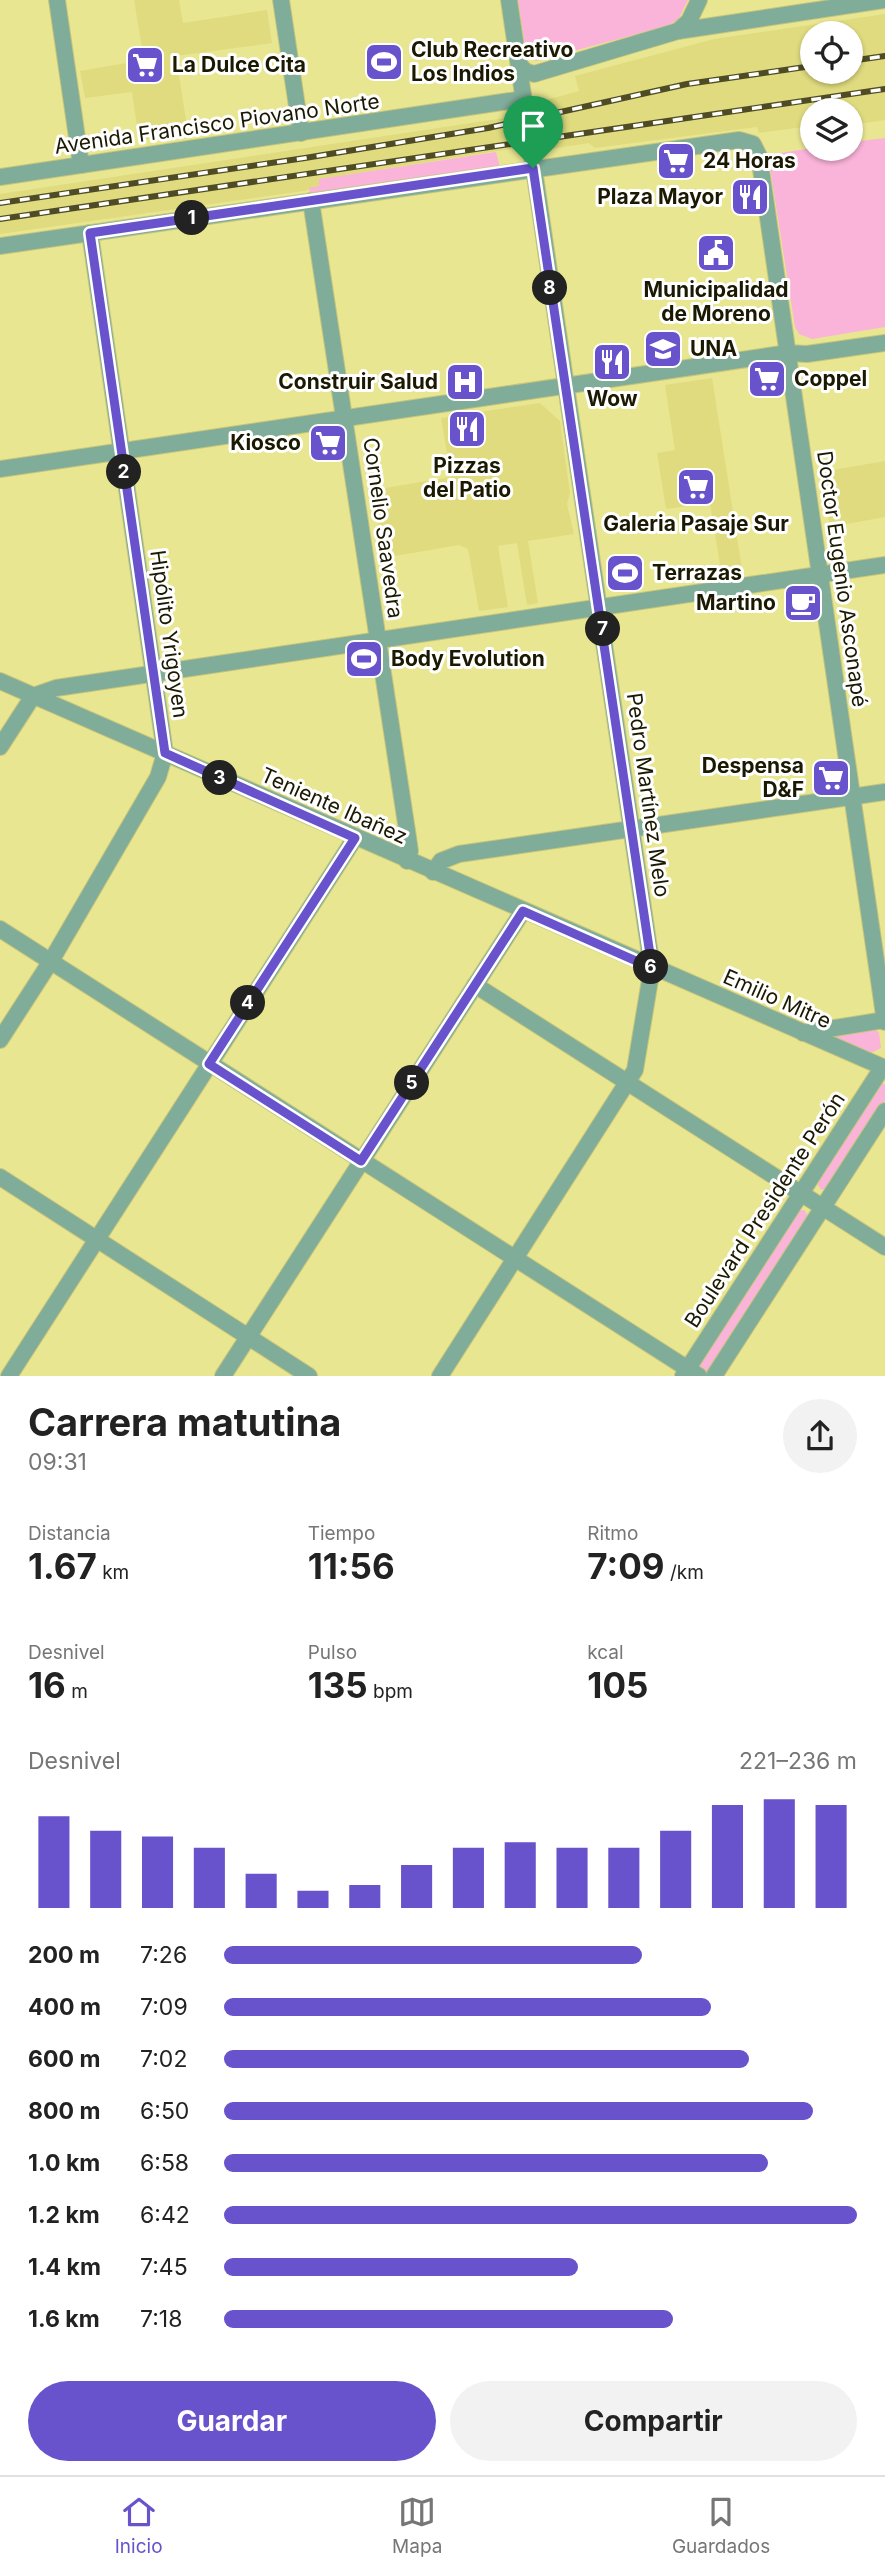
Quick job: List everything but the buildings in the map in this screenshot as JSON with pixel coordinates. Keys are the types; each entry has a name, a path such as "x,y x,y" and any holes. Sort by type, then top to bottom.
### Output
{"street":[{"path":"57,0 81,165"},
{"path":"281,0 300,133"},
{"name":"Pedro Martínez Melo","path":"440,1376 628,1083 638,1059 652,968 509,0"},
{"path":"678,31 689,21 699,0"},
{"path":"519,64 525,71 534,74 678,31 884,0"},
{"path":"523,99 547,70"},
{"name":"Avenida Francisco Piovano Norte","path":"0,177 523,99"},
{"name":"Doctor Eugenio Asconapé","path":"533,168 739,139 752,144 759,156 885,1021"},
{"path":"0,247 533,168"},
{"name":"Cornelio Saavedra","path":"311,201 408,837 410,851 407,861"},
{"name":"Hipólito Yrigoyen","path":"0,1040 51,961 158,777 165,753 90,233"},
{"path":"785,331 791,339 800,344 885,333"},
{"path":"0,468 788,353 807,354 885,343"},
{"path":"0,747 33,696 56,688 885,565"},
{"name":"Teniente Ibañez","path":"0,681 652,968"},
{"path":"433,873 441,861 459,855 885,792"},
{"path":"9,1376 355,838"},
{"path":"223,1376 523,911"},
{"path":"0,929 690,1374"},
{"name":"Emilio Mitre","path":"652,968 884,1068"},
{"path":"475,985 885,1247"},
{"path":"803,1032 885,1021"},
{"name":"Boulevard Presidente Perón","path":"690,1374 801,1193 884,1068"},
{"path":"715,1376 885,1111"},
{"path":"0,1178 309,1376"}],"shaded area":[{"name":"La Dulce Cita","path":"134,0 179,0 183,23 267,10 272,43 176,56 188,133 139,141 132,92 85,98 80,71 144,60"},
{"path":"518,0 688,0 678,20 667,26 536,61 528,57 526,52"},
{"path":"885,14 885,120 863,123 863,98 800,98 800,128 759,133 757,127 595,148 589,143 550,149 548,143 320,179 320,186 304,191 0,234 0,194 534,112 547,106 546,100 579,91 575,76 714,39 800,26 800,84 863,84 863,21 837,21"},
{"path":"885,138 885,327 812,339 799,334 795,327 768,155 800,150 800,161 863,161 863,141"},
{"path":"496,152 500,167 310,195 309,188 319,186 319,179"},
{"name":"Galeria Pasaje Sur","path":"712,378 743,575 722,577 710,503 666,509 657,453 675,450 665,385"},
{"path":"540,403 560,421 570,493 567,504 574,534 528,541 538,603 527,605 517,543 498,546 508,607 479,611 468,549 459,545 383,558 373,490 451,477 441,418"},
{"path":"885,461 885,517 830,527 821,472"},
{"path":"873,1027 879,1033 881,1048 867,1055 835,1041 833,1035"},
{"path":"880,1083 885,1084 885,1101 829,1187 821,1190 815,1180"},
{"path":"804,1210 807,1222 708,1376 689,1376 796,1211"}],"railway":[{"path":"863,59 885,56"},
{"path":"0,203 488,128 687,84 800,68"},
{"path":"0,219 885,89"}],"place":[{"name":"Club Recreativo Los Indios","path":"384,62"},
{"name":"La Dulce Cita","path":"145,65"},
{"name":"24 Horas","path":"676,161"},
{"name":"Plaza Mayor","path":"750,197"},
{"name":"Municipalidad de Moreno","path":"716,253"},
{"name":"UNA","path":"663,349"},
{"name":"Wow","path":"612,362"},
{"name":"Coppel","path":"767,379"},
{"name":"Construir Salud","path":"465,382"},
{"name":"Pizzas del Patio","path":"467,429"},
{"name":"Kiosco","path":"328,443"},
{"name":"Galeria Pasaje Sur","path":"696,487"},
{"name":"Terrazas","path":"625,573"},
{"name":"Martino","path":"803,603"},
{"name":"Body Evolution","path":"364,659"},
{"name":"Despensa D&F","path":"831,778"}],"route":[{"path":"533,168 652,968 523,911 361,1161 209,1064 355,838 165,753 90,233 533,168"}]}
